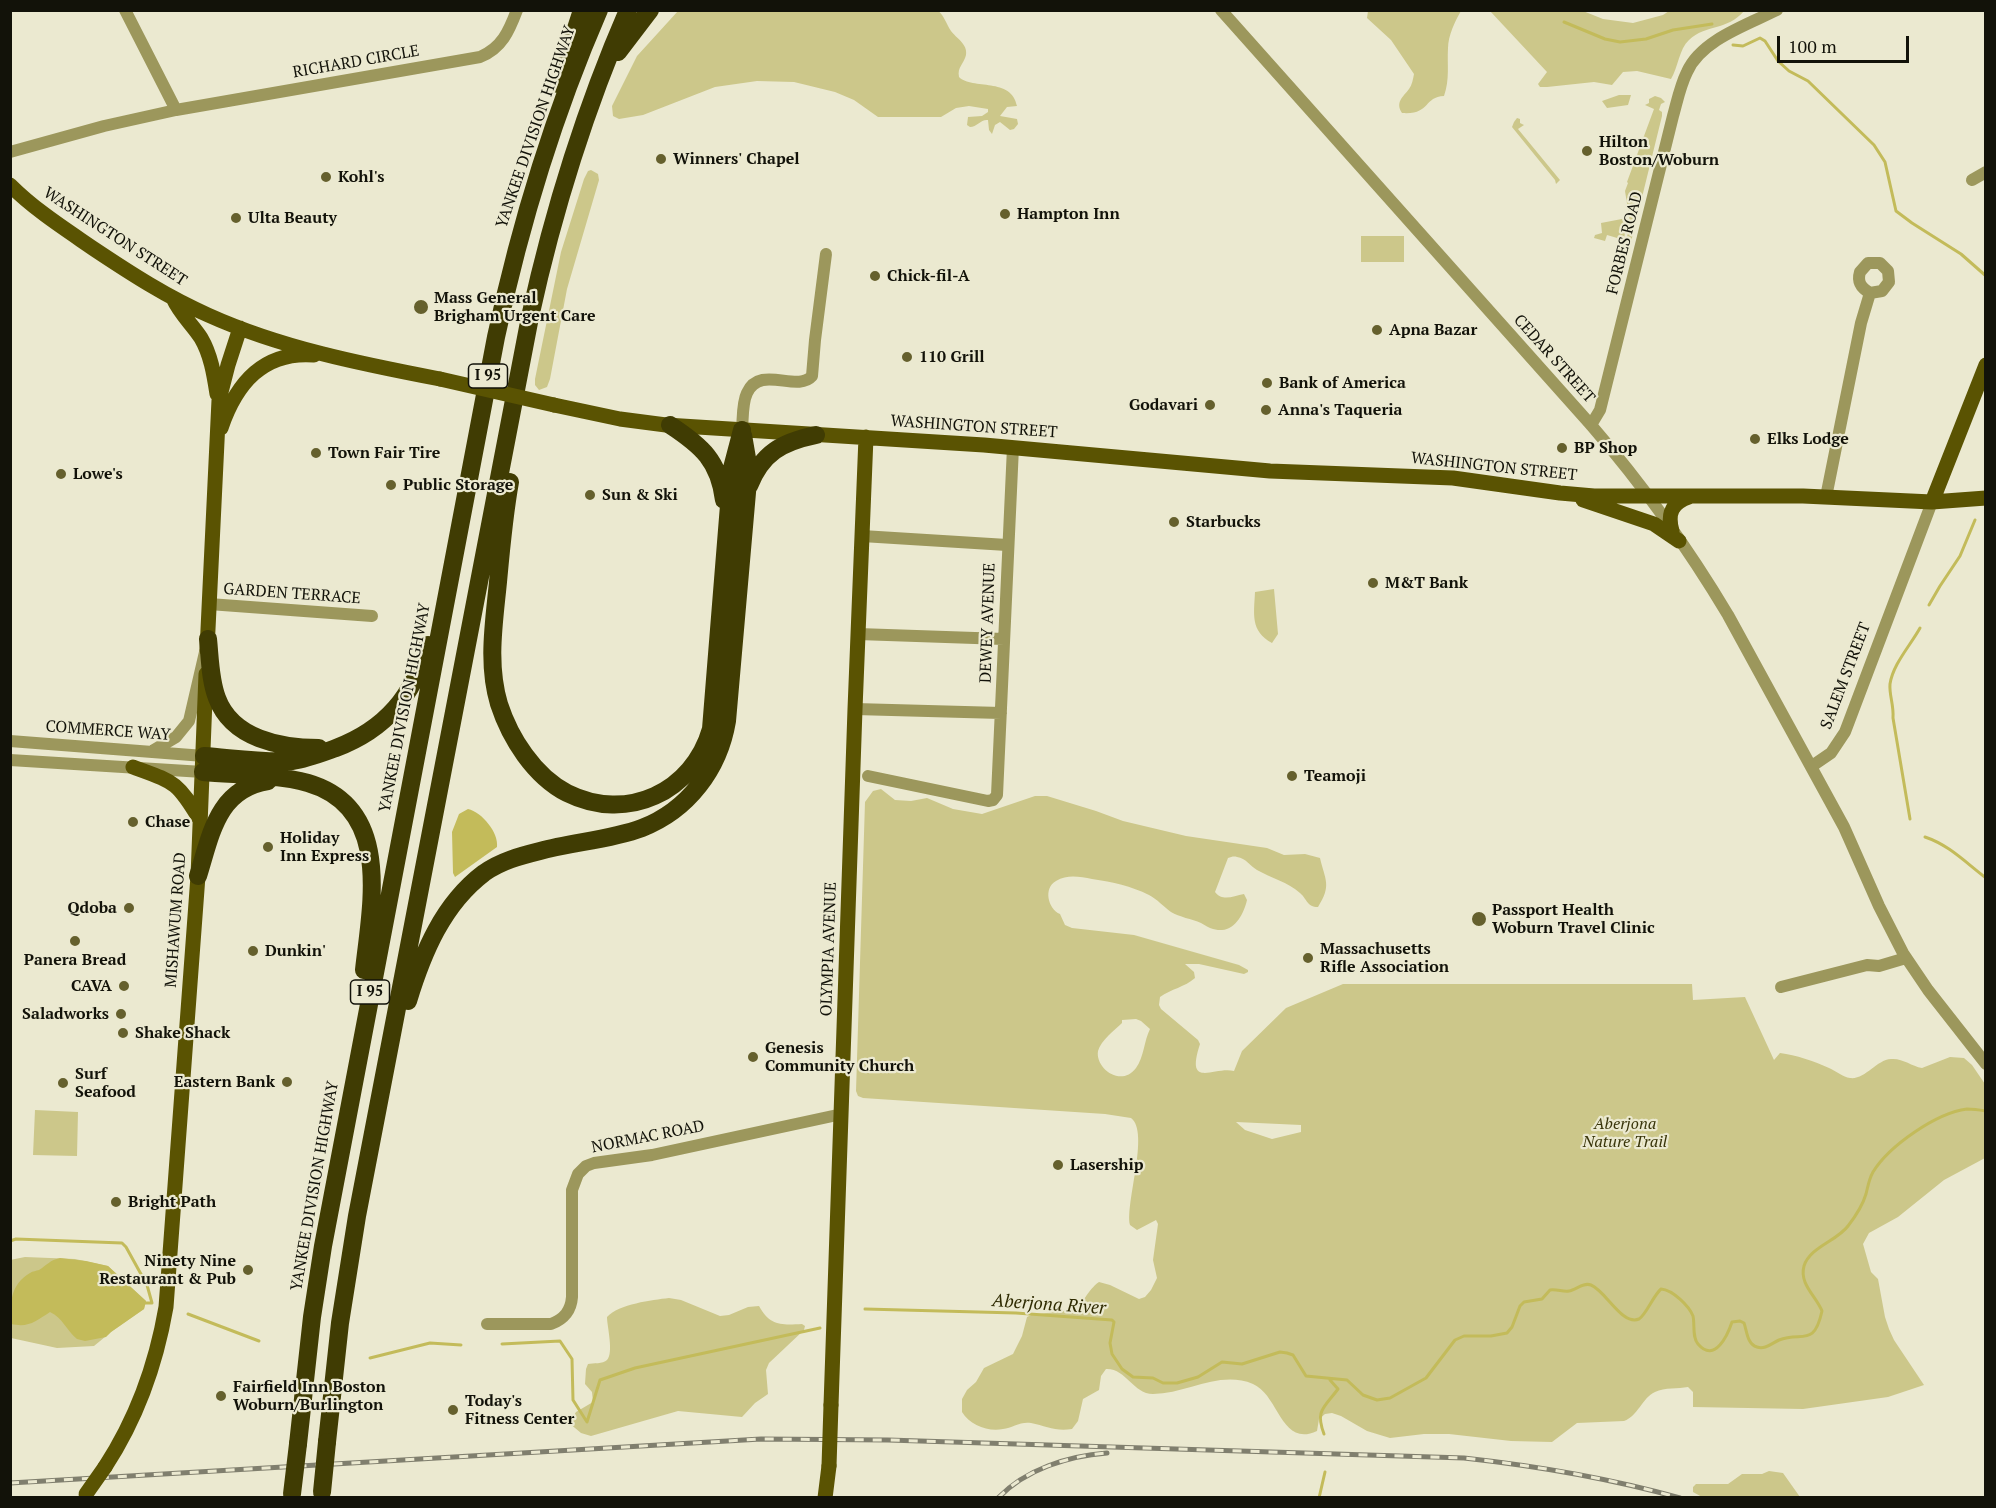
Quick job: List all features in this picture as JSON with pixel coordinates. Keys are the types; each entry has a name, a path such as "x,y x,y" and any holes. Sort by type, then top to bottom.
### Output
{"highway":[{"path":"526,211 549,116 582,10"},
{"name":"YANKEE DIVISION HIGHWAY","path":"292,1496 312,1317 343,1137 503,305 526,211 567,90 599,10"},
{"name":"I 95","path":"321,1495 345,1289 530,317 561,194 603,73 628,10"},
{"path":"603,73 651,10"},
{"path":"530,317 519,424 504,524 492,646 492,668 500,706 514,739 538,770 554,785 578,798 597,803 634,802 656,796 685,776 698,760 709,736 713,719 732,468 742,430"},
{"path":"670,425 698,444 713,462 722,486 728,536"},
{"path":"381,1091 423,957 441,921 461,894 486,872 517,857 641,829 660,820 688,799 709,772 722,744 727,721 748,464 742,430"},
{"path":"746,497 755,473 771,453 790,441 816,435"},
{"path":"203,764 288,761 309,758 363,737 381,724 399,705 424,658 457,542"},
{"path":"208,639 217,697 224,711 235,724 251,735 280,745 299,748 336,748"},
{"path":"203,764 310,784 339,799 358,823 366,839 371,859 372,880 369,925 343,1137"},
{"path":"198,876 217,819 229,800 252,785 281,779"}],"main road":[{"name":"WASHINGTON STREET","path":"10,185 80,240 143,281 173,298 240,328 336,358 620,418 670,425 1013,447 1280,471 1453,478 1560,493 1605,496 1826,497 1932,502 1986,498"},
{"path":"173,298 207,350 219,400"},
{"name":"MISHAWUM ROAD","path":"85,1496 131,1423 156,1358 166,1307 198,876 219,400 240,328"},
{"path":"216,445 233,400 242,385 254,372 273,361 294,356 307,354 336,358"},
{"name":"SALEM STREET","path":"1932,502 1986,365"},
{"name":"OLYMPIA AVENUE","path":"825,1497 829,1466 866,437"},
{"path":"1560,493 1642,519 1676,536"},
{"path":"1676,536 1669,516 1671,509 1678,502 1689,497"},
{"path":"133,767 174,783 186,796 200,821"}],"street":[{"path":"126,10 176,110"},
{"name":"RICHARD CIRCLE","path":"10,152 140,117 480,57 501,43 507,35 517,10"},
{"name":"CEDAR STREET","path":"1221,10 1591,425 1647,495 1722,605 1812,766"},
{"name":"FORBES ROAD","path":"1591,425 1600,410 1673,116 1687,72 1695,58 1708,46 1777,10"},
{"path":"1972,180 1986,172"},
{"path":"742,430 745,399 754,384 767,380 804,382 813,375 826,254"},
{"path":"1826,497 1861,323 1870,293"},
{"name":"DEWEY AVENUE","path":"868,776 986,800 994,799 998,793 1013,447"},
{"name":"SALEM STREET","path":"1812,766 1831,753 1845,732 1932,502"},
{"path":"862,536 1007,545"},
{"name":"GARDEN TERRACE","path":"209,604 372,616"},
{"path":"858,634 1004,639"},
{"path":"152,751 176,737 189,721 208,639"},
{"path":"855,709 1000,713"},
{"name":"COMMERCE WAY","path":"10,741 152,751 203,764"},
{"name":"COMMERCE WAY","path":"10,760 133,767 203,764"},
{"path":"1812,766 1844,826 1886,922 1906,958 1983,1057"},
{"path":"1781,987 1867,965 1879,966 1906,958"},
{"name":"NORMAC ROAD","path":"487,1324 548,1324 560,1320 569,1310 572,1297 572,1190 576,1177 586,1167 597,1162 652,1155 842,1114"}],"green space":[{"path":"937,10 966,51 959,77 965,81 1008,91 1014,97 1017,106 1007,107 1000,116 1017,119 1018,124 1014,129 1010,130 1000,122 995,125 992,134 988,120 970,127 967,125 968,117 982,116 988,112 988,109 969,106 956,108 941,117 878,117 854,100 835,92 794,82 757,81 715,87 643,115 619,119 613,116 612,106 637,56 678,11"},
{"path":"1368,11 1461,11 1449,39 1448,78 1444,96 1433,99 1418,111 1402,113 1399,106 1402,97 1410,87 1414,74 1391,40 1367,18"},
{"path":"1490,11 1583,11 1603,19 1633,23 1663,15 1669,11 1744,11 1731,22 1702,32 1689,40 1683,48 1671,79 1637,71 1623,72 1612,85 1594,82 1540,87 1538,84 1547,72"},
{"path":"1619,95 1631,95 1628,105 1607,108 1602,101"},
{"path":"1655,96 1665,102 1661,104 1659,110 1662,116 1630,246 1625,247 1630,222 1625,191 1654,109 1645,105"},
{"path":"1517,118 1524,125 1518,129 1560,180 1556,184 1512,127"},
{"path":"591,170 598,174 599,180 567,289 550,379 547,387 539,390 535,385 535,379 561,252 584,179"},
{"path":"1627,218 1624,240 1607,235 1605,241 1594,238 1595,235 1602,233 1601,223"},
{"path":"1361,236 1404,236 1404,262 1361,262"},
{"path":"1274,589 1278,634 1272,643 1260,633 1255,621 1254,608 1255,592"},
{"name":"Aberjona Nature Trail","path":"881,789 895,800 911,801 927,798 953,809 982,814 1035,796 1047,796 1123,821 1186,836 1267,848 1284,855 1305,854 1320,858 1326,888 1318,907 1314,907 1290,886 1257,870 1243,859 1228,858 1215,892 1225,898 1244,894 1247,900 1239,920 1231,927 1222,930 1212,929 1174,914 1149,895 1115,883 1070,877 1056,881 1049,888 1052,908 1060,914 1065,925 1072,928 1134,935 1239,965 1248,970 1244,974 1199,964 1185,964 1194,972 1195,978 1160,997 1161,1009 1198,1040 1200,1044 1196,1067 1204,1073 1234,1071 1242,1051 1286,1008 1343,984 1692,984 1693,1000 1745,997 1774,1060 1780,1053 1792,1055 1855,1078 1891,1059 1922,1068 1950,1057 1964,1058 1972,1065 1985,1084 1985,1158 1944,1180 1898,1217 1869,1233 1863,1244 1871,1272 1878,1279 1889,1329 1924,1385 1888,1397 1803,1409 1693,1407 1693,1392 1688,1387 1663,1389 1647,1398 1629,1419 1577,1423 1552,1442 1511,1441 1449,1434 1390,1438 1367,1431 1332,1413 1325,1414 1319,1419 1317,1431 1305,1434 1295,1432 1288,1426 1269,1398 1253,1384 1240,1380 1215,1381 1153,1394 1140,1390 1119,1372 1106,1369 1101,1376 1099,1390 1083,1399 1078,1421 1072,1429 1056,1429 1027,1423 997,1430 975,1424 962,1412 962,1399 984,1368 1013,1354 1022,1336 1027,1317 1071,1310 1079,1305 1099,1282 1139,1299 1145,1297 1157,1278 1153,1260 1158,1224 1156,1220 1137,1230 1130,1225 1129,1215 1138,1152 1136,1126 1131,1118 1105,1114 858,1096 856,1091 865,802 873,791","holes":["1136,1019 1150,1029 1139,1064 1130,1074 1117,1076 1101,1064 1098,1051 1105,1039 1122,1023 1122,1020","1236,1122 1301,1125 1301,1132 1272,1139 1245,1130"]},
{"path":"35,1110 78,1112 77,1156 33,1155"},
{"path":"25,1257 75,1259 108,1266 146,1301 144,1309 94,1346 57,1348 11,1338 10,1260"},
{"path":"669,1298 681,1300 720,1316 759,1306 772,1321 805,1326 804,1330 769,1363 766,1370 768,1394 755,1403 742,1417 678,1411 591,1436 581,1433 569,1423 576,1412 593,1402 592,1392 585,1384 586,1369 588,1364 603,1362 609,1357 607,1317 627,1306"},
{"path":"1769,1471 1783,1473 1800,1497 1702,1497 1693,1492 1696,1484 1728,1484 1742,1474 1762,1474"}],"shaded area":[{"path":"468,809 479,814 488,824 497,841 497,847 455,877 452,832 459,814"},
{"path":"60,1258 108,1266 146,1301 144,1309 106,1337 85,1341 77,1339 58,1317 50,1312 28,1324 11,1324 11,1302 18,1283 30,1273"}],"waterway":[{"path":"1564,22 1605,39 1620,42 1646,39 1673,30 1712,24"},
{"path":"1733,45 1743,46 1760,38 1765,41 1778,61 1789,71 1808,81 1874,145 1885,162 1896,211 1961,254 1986,276"},
{"path":"1929,605 1960,556 1975,520"},
{"path":"1910,819 1893,718 1890,684 1898,662 1920,628"},
{"path":"1925,837 1949,849 1986,878"},
{"name":"Aberjona River","path":"865,1309 1016,1313 1112,1320 1114,1322 1110,1343 1112,1354 1122,1369 1133,1377 1153,1378 1163,1383 1177,1383 1198,1377 1222,1362 1242,1364 1280,1352 1293,1355 1306,1376 1347,1380 1363,1395 1377,1400 1390,1398 1426,1378 1455,1340 1464,1336 1491,1336 1507,1333 1524,1302 1542,1299 1550,1290 1569,1291 1585,1285 1597,1288 1620,1313 1633,1320 1642,1317 1661,1289 1666,1290 1680,1299 1691,1312 1695,1338 1704,1349 1710,1351 1715,1349 1724,1340 1732,1322 1740,1321 1744,1323 1751,1343 1763,1348 1779,1340 1806,1336 1815,1330 1822,1311 1806,1284 1804,1266 1812,1254 1837,1236 1851,1222 1863,1202 1872,1175 1880,1162 1914,1132 1941,1117 1967,1109 1986,1111"},
{"name":"Aberjona River","path":"10,1241 16,1239 122,1243 147,1285 152,1303 142,1303"},
{"name":"Aberjona River","path":"188,1314 259,1341"},
{"name":"Aberjona River","path":"502,1344 560,1341 572,1359 573,1400 587,1422 600,1380 635,1368 820,1328"},
{"name":"Aberjona River","path":"370,1358 430,1343 461,1345"},
{"path":"1324,1434 1320,1420 1322,1410 1338,1389 1330,1380"},
{"path":"1319,1498 1325,1472"}],"railway":[{"path":"10,1483 761,1439 888,1440 1464,1458 1573,1474 1627,1484 1680,1498"},
{"path":"998,1498 1021,1479 1048,1466 1077,1457 1107,1453"}],"place":[{"name":"Hilton Boston/Woburn","path":"1587,151"},
{"name":"Winners' Chapel","path":"661,159"},
{"name":"Kohl's","path":"326,177"},
{"name":"Hampton Inn","path":"1005,214"},
{"name":"Ulta Beauty","path":"236,218"},
{"name":"Chick-fil-A","path":"875,276"},
{"name":"Mass General Brigham Urgent Care","path":"421,307"},
{"name":"Apna Bazar","path":"1377,330"},
{"name":"110 Grill","path":"907,357"},
{"name":"Bank of America","path":"1267,383"},
{"name":"Godavari","path":"1210,405"},
{"name":"Anna's Taqueria","path":"1266,410"},
{"name":"Elks Lodge","path":"1755,439"},
{"name":"BP Shop","path":"1562,448"},
{"name":"Town Fair Tire","path":"316,453"},
{"name":"Lowe's","path":"61,474"},
{"name":"Public Storage","path":"391,485"},
{"name":"Sun & Ski","path":"590,495"},
{"name":"Starbucks","path":"1174,522"},
{"name":"M&T Bank","path":"1373,583"},
{"name":"Teamoji","path":"1292,776"},
{"name":"Chase","path":"133,822"},
{"name":"Holiday Inn Express","path":"268,847"},
{"name":"Qdoba","path":"129,908"},
{"name":"Passport Health Woburn Travel Clinic","path":"1479,919"},
{"name":"Panera Bread","path":"75,941"},
{"name":"Dunkin'","path":"253,951"},
{"name":"Massachusetts Rifle Association","path":"1308,958"},
{"name":"CAVA","path":"124,986"},
{"name":"Saladworks","path":"121,1014"},
{"name":"Shake Shack","path":"123,1033"},
{"name":"Genesis Community Church","path":"753,1057"},
{"name":"Eastern Bank","path":"287,1082"},
{"name":"Surf Seafood","path":"63,1083"},
{"name":"Lasership","path":"1058,1165"},
{"name":"Bright Path","path":"116,1202"},
{"name":"Ninety Nine Restaurant & Pub","path":"248,1270"},
{"name":"Fairfield Inn Boston Woburn/Burlington","path":"221,1396"},
{"name":"Today's Fitness Center","path":"453,1410"}]}
